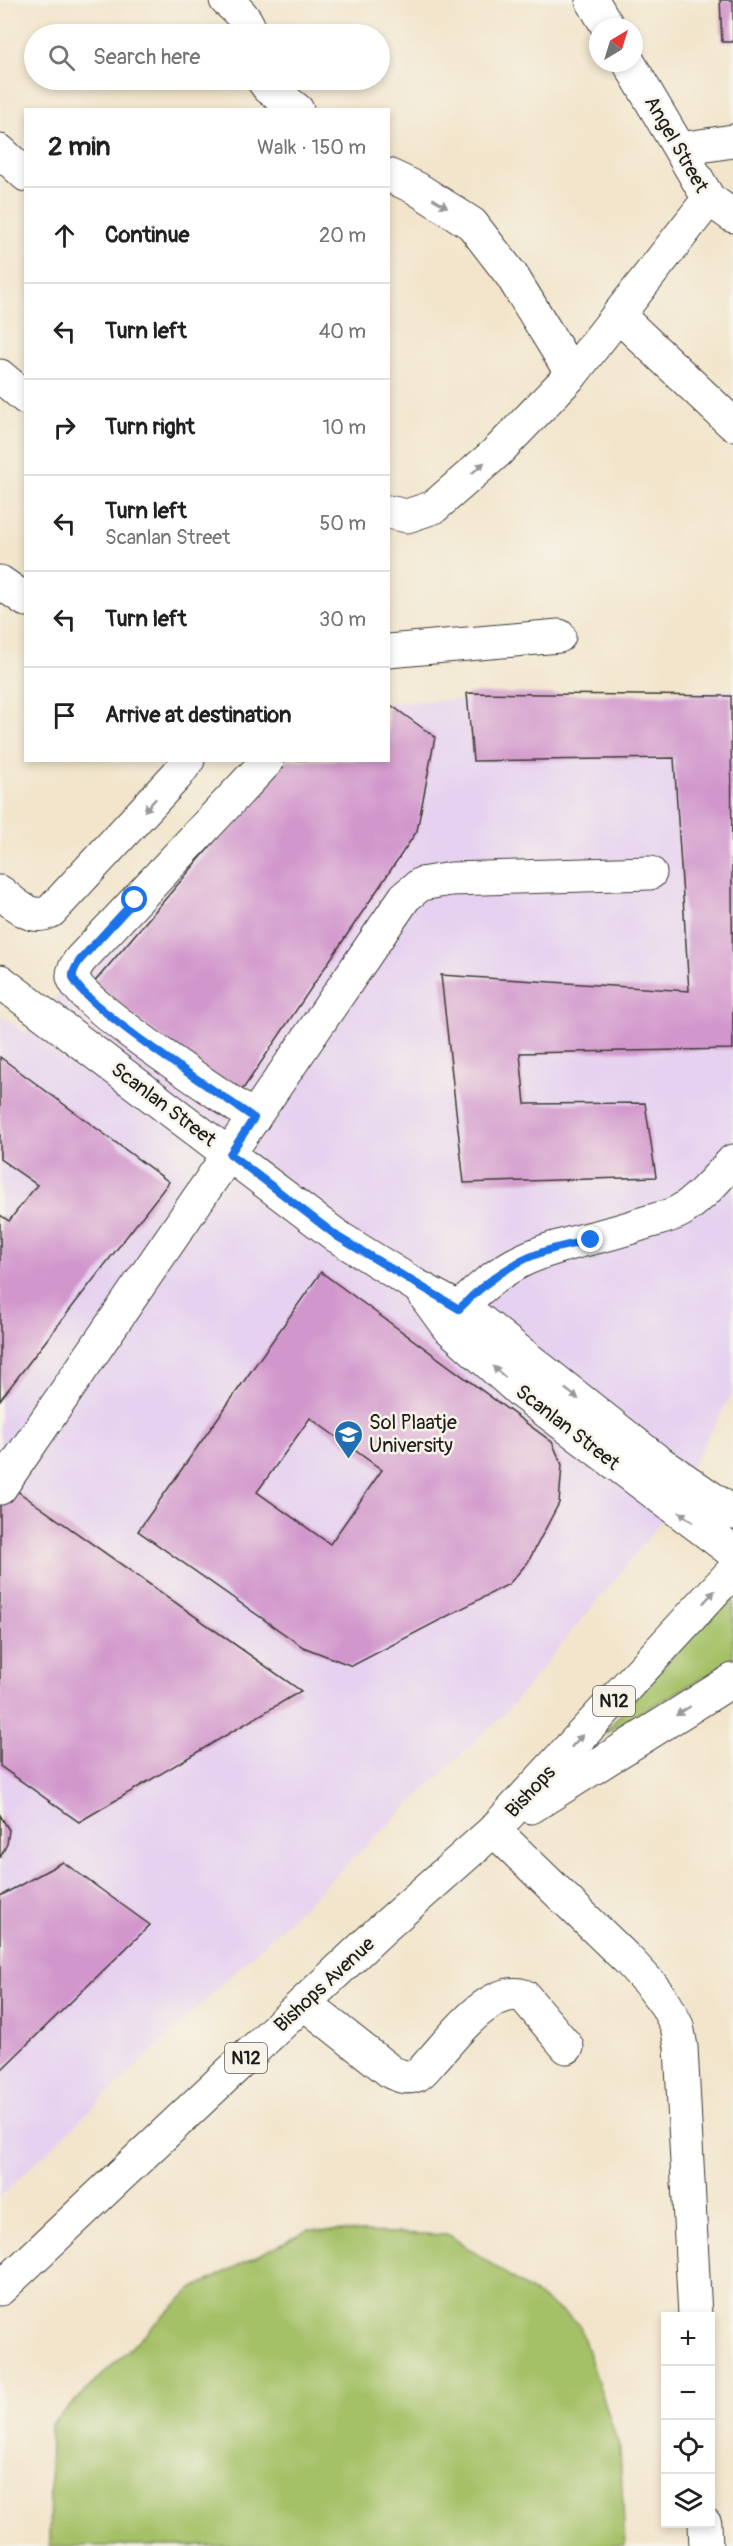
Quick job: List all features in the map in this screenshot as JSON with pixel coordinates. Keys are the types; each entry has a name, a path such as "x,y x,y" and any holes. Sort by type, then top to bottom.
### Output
{"main road":[{"path":"226,0 241,13 248,24"},
{"path":"592,0 603,18"},
{"name":"Angel Street","path":"634,72 680,149 721,207"},
{"path":"272,90 294,108"},
{"path":"680,149 733,141"},
{"path":"0,151 24,173"},
{"path":"390,176 416,188 472,224 512,276 572,374"},
{"path":"390,512 407,516 434,507 497,452 572,374 618,315 721,207"},
{"path":"618,315 733,424"},
{"path":"0,376 24,396"},
{"path":"390,651 559,636"},
{"path":"0,892 34,916 42,916 51,911 187,762"},
{"path":"254,1118 114,1020 80,987 73,977 80,960 266,762"},
{"path":"0,1488 405,897 421,884 451,879 650,873"},
{"name":"Scanlan Street","path":"0,981 338,1237 417,1286 453,1317 521,1392 733,1552"},
{"path":"453,1317 496,1275 540,1253 591,1240 679,1211 733,1161"},
{"name":"Scanlan Street","path":"453,1317 478,1319 656,1460 733,1513"},
{"name":"Bishops","path":"494,1830 733,1571"},
{"name":"Bishops","path":"494,1830 733,1680"},
{"path":"494,1830 629,1961 666,2005 677,2026 681,2047 695,2312"},
{"name":"Bishops Avenue","path":"0,2289 381,1930 494,1830"},
{"path":"304,2003 391,2072 404,2078 419,2074 471,2017 505,1995 515,1993 524,1996 567,2047"},
{"path":"705,2528 706,2546"}],"shaded area":[{"name":"Sol Plaatje University","path":"733,691 733,1392 658,1526 508,1710 0,2197 0,1015 25,1033 263,762 390,762 390,702"}],"green space":[{"path":"733,1589 733,1661 602,1735"},
{"path":"308,2230 449,2235 579,2324 620,2450 625,2546 49,2546 51,2424 192,2289"}],"building":[{"path":"720,0 733,0 733,42 722,42"},
{"path":"467,693 731,696 733,1049 520,1053 525,1104 645,1103 656,1177 464,1183 441,975 689,991 674,758 473,761"},
{"path":"390,704 435,737 417,831 239,1095 92,985 282,762 390,762"},
{"path":"0,1057 169,1182 0,1400 0,1215 9,1221 37,1185 0,1159"},
{"path":"321,1272 552,1442 562,1465 559,1503 528,1562 509,1584 352,1666 303,1647 138,1531","holes":["310,1418 382,1470 330,1544 257,1492"]},
{"path":"10,1486 301,1691 79,1822 0,1766 0,1500"},
{"path":"0,1815 9,1830 7,1844 0,1858"},
{"path":"63,1862 150,1925 0,2071 0,1896"}],"place":[{"name":"Sol Plaatje University","path":"348,1460"}],"route":[{"path":"135,900 80,960 73,977 80,987 114,1020 254,1118 230,1154 338,1237 459,1309 496,1275 516,1264 540,1253 591,1240"}]}
